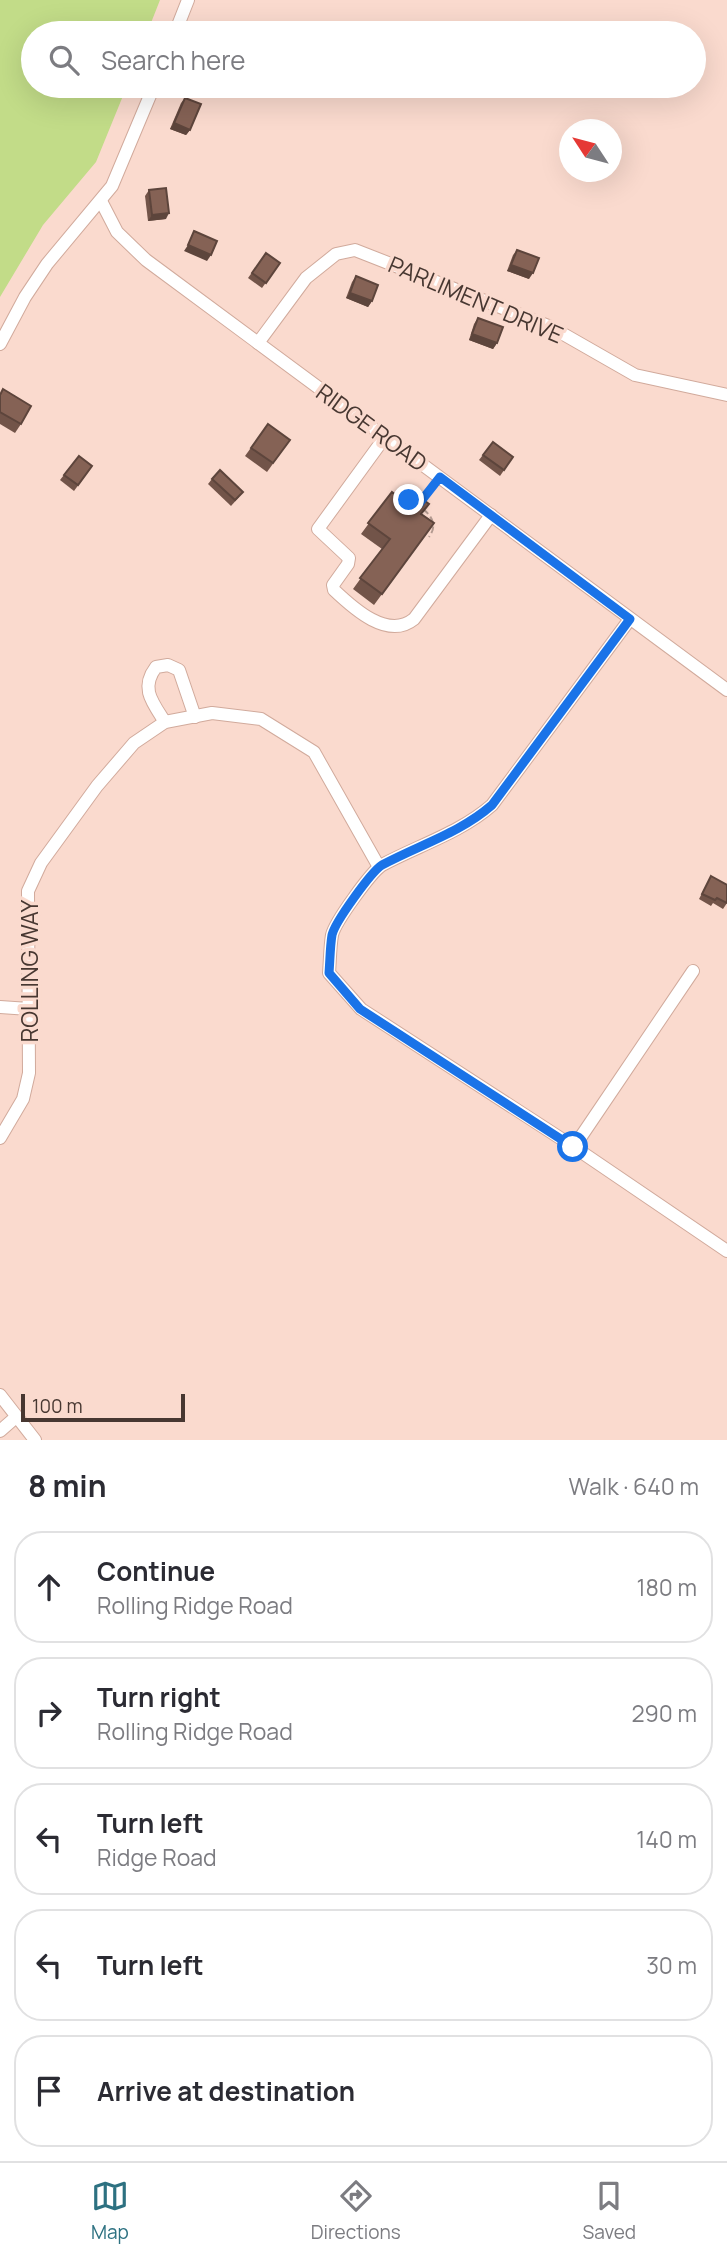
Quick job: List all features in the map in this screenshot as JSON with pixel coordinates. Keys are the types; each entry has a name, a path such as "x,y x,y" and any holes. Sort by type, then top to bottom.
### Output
{"street":[{"path":"180,21 188,0"},
{"path":"0,344 25,297 47,264 101,201 120,169 149,98"},
{"name":"RIDGE ROAD","path":"101,201 117,232 135,252 727,690"},
{"name":"PARLIMENT DRIVE","path":"258,343 306,278 336,254 355,250 551,327 635,375 727,396"},
{"path":"385,437 318,526 319,532 349,558 333,588 355,607 382,624 400,627 409,623 491,515"},
{"path":"630,619 492,805 481,815 430,844 379,867 351,902 332,932 329,973 360,1009 727,1251"},
{"path":"165,722 148,692 147,679 156,667 168,665 179,670 195,716"},
{"name":"ROLLING WAY","path":"0,1138 23,1099 29,1073 28,891 41,863 97,786 134,743 165,722 195,716 212,713 261,719 314,752 379,867"},
{"path":"573,1147 693,971"},
{"path":"0,1007 29,1009"},
{"path":"0,1395 35,1440"},
{"path":"0,1431 16,1417"}],"path":[{"path":"429,537 434,523 431,516 418,505 440,477"}],"green space":[{"path":"0,0 160,0 152,21 21,21 21,98 122,98 96,162 43,225 0,297"}],"building":[{"path":"185,98 201,104 190,130 174,123"},
{"path":"166,188 169,213 152,215 149,190"},
{"path":"194,231 217,241 211,255 188,245"},
{"path":"517,250 539,258 533,273 511,265"},
{"path":"266,253 280,263 266,283 252,273"},
{"path":"356,276 378,285 372,301 350,293"},
{"path":"478,318 503,327 497,343 472,334"},
{"path":"3,389 31,406 21,424 0,412 0,395"},
{"path":"268,424 290,440 273,463 251,448"},
{"path":"493,442 513,457 504,470 483,455"},
{"path":"79,456 92,466 78,485 64,475"},
{"path":"220,470 243,492 235,500 212,479"},
{"path":"392,492 405,502 412,492 429,504 421,514 434,523 382,594 360,578 390,539 368,523"},
{"path":"711,876 727,885 727,903 702,894"}],"route":[{"path":"409,500 418,505 440,477 630,619 492,805 481,815 430,844 379,867 351,902 332,932 329,973 360,1009 573,1147"}]}
